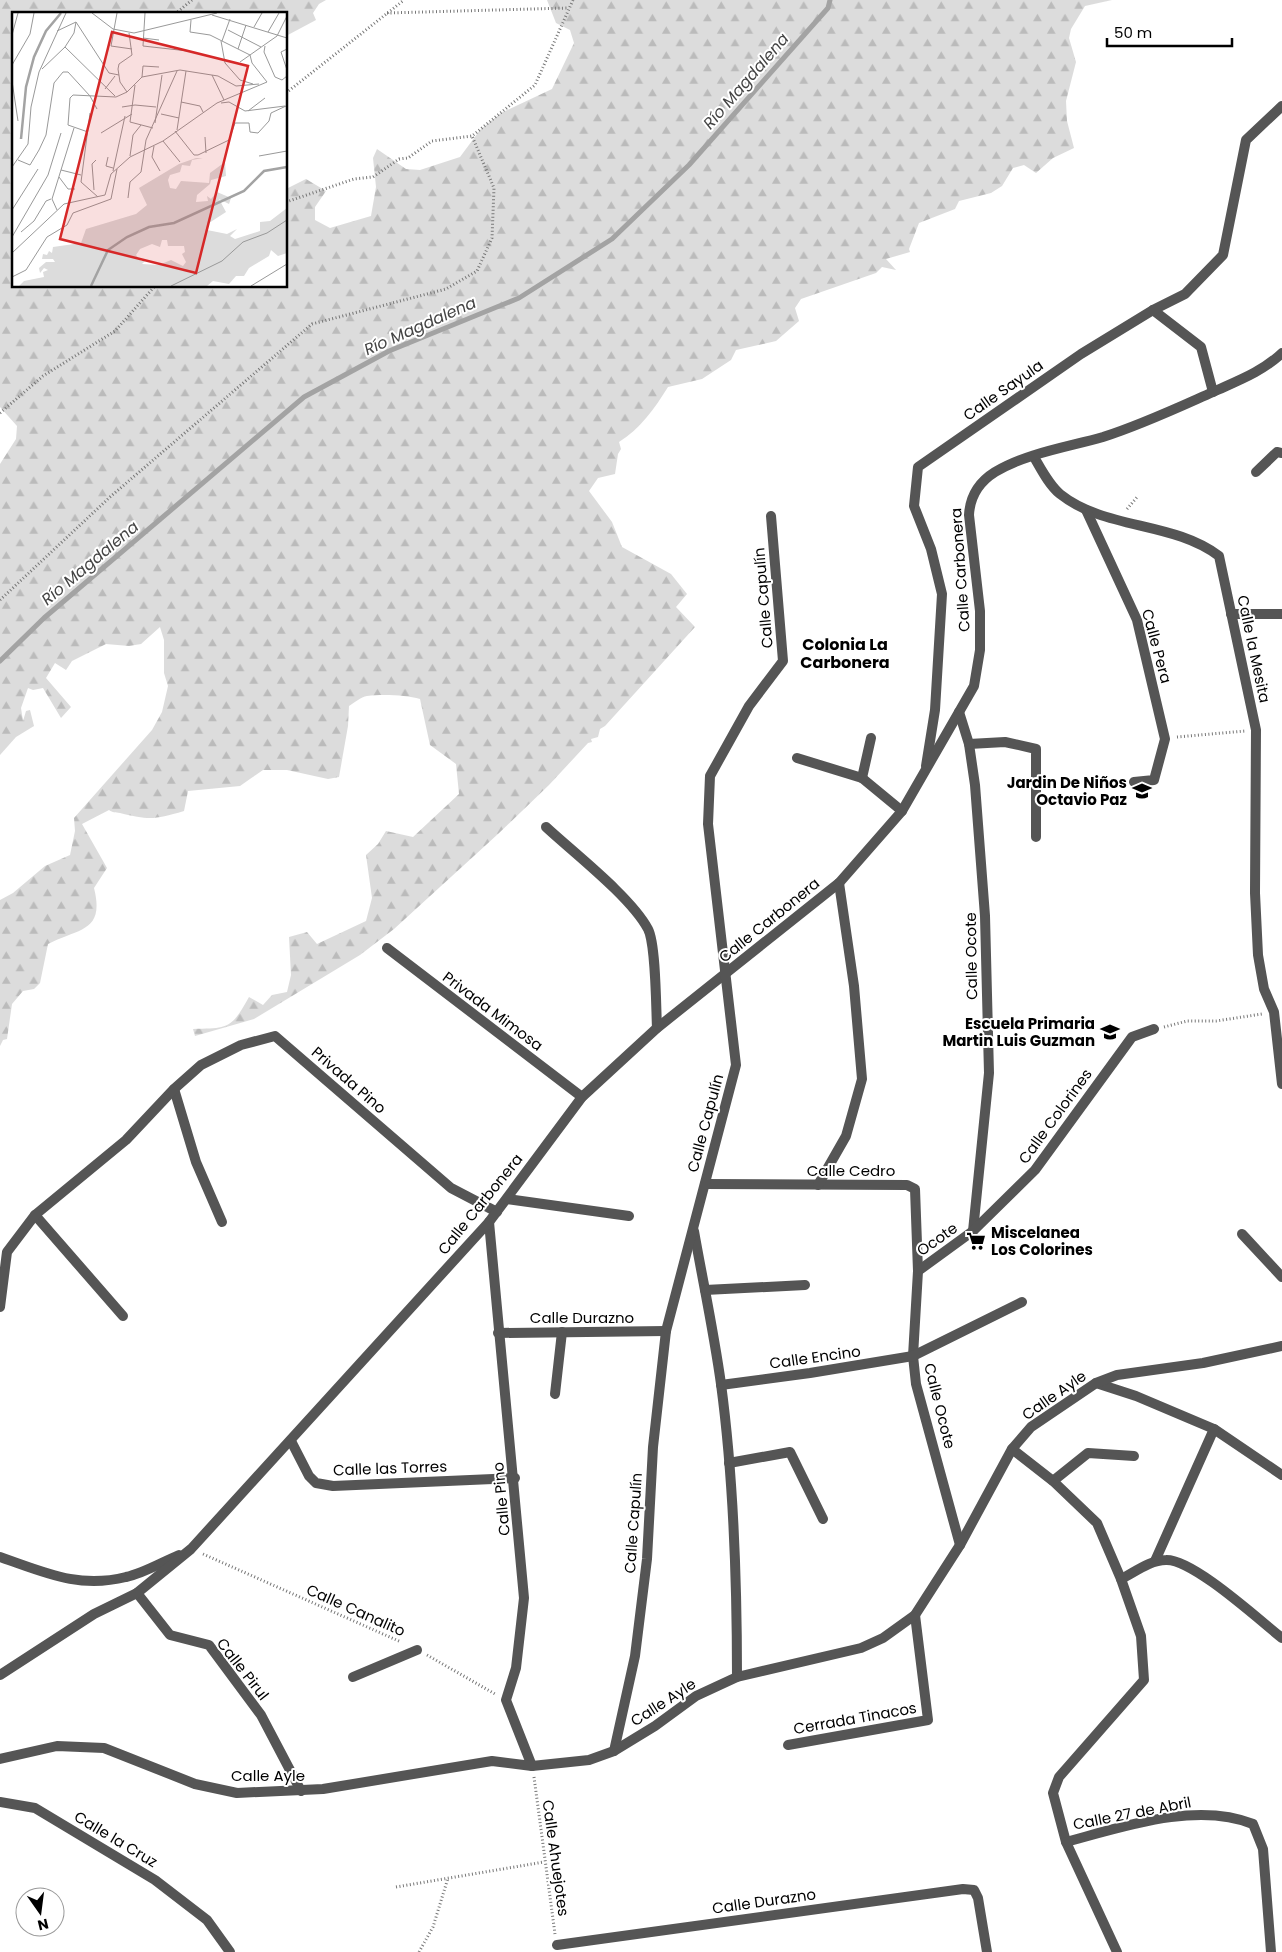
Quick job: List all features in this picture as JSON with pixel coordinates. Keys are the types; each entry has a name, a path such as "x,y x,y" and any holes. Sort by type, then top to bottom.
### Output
{"street":[{"name":"Calle Sayula","path":"925,774 934,710 942,594 931,549 914,506 918,467 1082,354 1153,310 1185,294 1223,255 1246,140 1282,106"},
{"path":"1153,310 1201,346 1212,392"},
{"name":"Calle Carbonera","path":"0,1675 94,1614 137,1593 191,1549 489,1222 582,1097 657,1028 839,882 902,811 974,686 980,650 980,611 969,515 970,501 978,486 994,472 1014,462 1114,433 1166,414 1245,378 1275,360 1282,353"},
{"path":"1256,472 1277,452 1282,453"},
{"name":"Calle la Mesita","path":"1034,457 1059,494 1086,510 1195,542 1210,549 1219,556 1223,567 1256,730 1255,893 1258,955 1264,989 1278,1012 1282,1084"},
{"name":"Calle Pera","path":"1086,510 1137,620 1165,738"},
{"name":"Calle Capulín","path":"614,1751 635,1656 647,1559 653,1447 666,1331 736,1065 708,824 710,776 749,706 783,661 771,516"},
{"path":"1231,614 1282,614"},
{"name":"Calle Ocote","path":"959,712 969,744 985,916 989,1073 973,1232"},
{"path":"862,778 871,738"},
{"path":"1134,782 1154,780 1165,738"},
{"path":"969,744 1005,742 1036,749 1036,836"},
{"path":"797,758 862,778 902,811"},
{"path":"546,827 622,897 649,930 656,984 657,1028"},
{"path":"818,1185 846,1136 862,1079 854,986 839,882"},
{"name":"Privada Mimosa","path":"387,948 582,1097"},
{"name":"Calle Colorines","path":"973,1232 1036,1170 1132,1037 1154,1029"},
{"name":"Privada Pino","path":"174,1089 201,1066 241,1045 276,1036 451,1188 497,1212"},
{"path":"0,1308 7,1252 35,1215 126,1140 174,1089 196,1162 222,1222"},
{"name":"Calle Cedro","path":"705,1184 907,1186 915,1189 918,1271"},
{"path":"507,1199 629,1216"},
{"path":"35,1215 123,1316"},
{"name":"Calle Pino","path":"489,1222 498,1333 515,1478 524,1598 516,1668 506,1700"},
{"path":"693,1228 721,1385 729,1463 737,1583 737,1677"},
{"name":"Ocote","path":"918,1271 973,1232"},
{"path":"1242,1234 1282,1277"},
{"name":"Calle Ocote","path":"918,1271 913,1356 916,1384 960,1545"},
{"path":"705,1290 805,1285"},
{"name":"Calle Encino","path":"721,1385 820,1372 913,1356 1022,1302"},
{"name":"Calle Durazno","path":"498,1333 666,1331"},
{"path":"555,1394 562,1332"},
{"name":"Calle Ayle","path":"0,1759 57,1746 104,1748 195,1784 237,1793 302,1791 354,1785 492,1761 532,1766 589,1760 614,1751 655,1726 696,1696 737,1677 861,1648 883,1638 915,1615 960,1545 1012,1449 1031,1427 1096,1383 1117,1375 1203,1363 1282,1346"},
{"path":"1096,1383 1136,1396 1214,1429 1282,1475"},
{"path":"1155,1561 1214,1429"},
{"name":"Calle las Torres","path":"291,1441 309,1476 316,1483 333,1486 515,1478"},
{"path":"1012,1449 1053,1481 1096,1523 1121,1579 1141,1636 1144,1680 1059,1776 1053,1793 1066,1842 1117,1952"},
{"path":"729,1463 790,1452 823,1519"},
{"path":"1053,1481 1088,1452 1134,1456"},
{"path":"0,1557 57,1578 88,1583 127,1577 191,1549"},
{"path":"1121,1579 1155,1561 1169,1560 1183,1565 1213,1583 1282,1638"},
{"name":"Calle Pirul","path":"137,1593 170,1635 209,1646 261,1715 302,1791"},
{"name":"Cerrada Tinacos","path":"788,1745 928,1720 915,1615"},
{"path":"352,1677 417,1650"},
{"path":"506,1700 532,1766"},
{"name":"Calle la Cruz","path":"0,1802 35,1808 155,1880 207,1920 230,1952"},
{"name":"Calle 27 de Abril","path":"1066,1842 1181,1816 1214,1814 1234,1817 1253,1824 1263,1849 1271,1952"},
{"name":"Calle Durazno","path":"557,1945 937,1892 974,1890 978,1898 987,1952"}],"path":[{"path":"177,12 192,0"},
{"path":"288,91 404,0"},
{"path":"288,201 354,178 373,177 399,159 408,158 432,140 472,136 535,85 573,0"},
{"path":"388,13 568,8"},
{"path":"0,600 110,498 312,324 446,289 476,271 492,238 494,188 472,136"},
{"path":"0,413 43,376 116,331 153,288"},
{"path":"1165,738 1256,730"},
{"path":"1154,1029 1188,1022 1216,1022 1278,1012"},
{"name":"Calle Canalito","path":"191,1549 417,1650 506,1700"},
{"name":"Calle Ahuejotes","path":"532,1766 557,1945"},
{"path":"396,1887 544,1862"},
{"path":"420,1952 433,1928 448,1878"}],"green space":[{"path":"0,0 326,0 319,4 313,13 316,20 288,35 288,12 12,12 12,288 288,288 288,188 306,179 326,191 315,207 315,220 330,228 371,216 376,187 373,158 377,149 406,169 420,170 460,157 480,130 501,113 552,89 574,43 570,30 556,23 547,0 1112,0 1085,6 1071,29 1069,38 1076,62 1066,101 1067,121 1074,148 1053,158 1036,173 1024,165 1013,168 1002,186 991,193 959,201 955,209 919,223 909,249 910,252 886,259 896,270 882,267 876,273 801,299 795,308 799,321 776,341 736,350 731,360 702,379 668,387 658,403 634,431 619,442 621,449 618,454 615,474 598,478 589,491 612,522 622,547 671,574 687,594 676,607 695,627 605,726 600,729 598,737 591,739 592,742 588,743 549,785 394,929 360,955 254,1019 195,1036 193,1029 228,1025 238,1015 249,997 263,1005 272,995 287,992 291,975 289,937 307,932 317,944 366,921 372,898 366,855 378,844 386,831 413,837 459,794 456,764 430,745 420,699 387,695 367,696 349,706 348,726 339,777 328,779 287,770 263,770 240,786 188,791 184,811 152,818 138,817 109,810 82,824 107,868 94,888 96,913 87,926 48,944 40,983 34,989 23,991 12,1004 7,1039 3,1040 0,1046 0,900 13,893 45,866 70,855 75,831 74,818 152,730 162,712 168,686 164,673 164,640 160,627 141,644 129,646 106,644 72,661 66,670 55,663 46,678 71,707 61,718 43,688 33,690 28,688 21,708 23,721 26,711 30,710 34,726 16,737 0,755 0,464 16,439 17,426 0,407"}],"waterway":[{"name":"Río Magdalena","path":"0,661 44,618 304,397 389,351 519,298 612,239 689,165 828,8 830,0"}],"place":[{"name":"Jardin De Niños Octavio Paz","path":"1142,791"},
{"name":"Escuela Primaria Martin Luis Guzman","path":"1110,1032"},
{"name":"Miscelanea Los Colorines","path":"976,1241"}],"district":[{"name":"Colonia La Carbonera","path":"845,653"}]}
